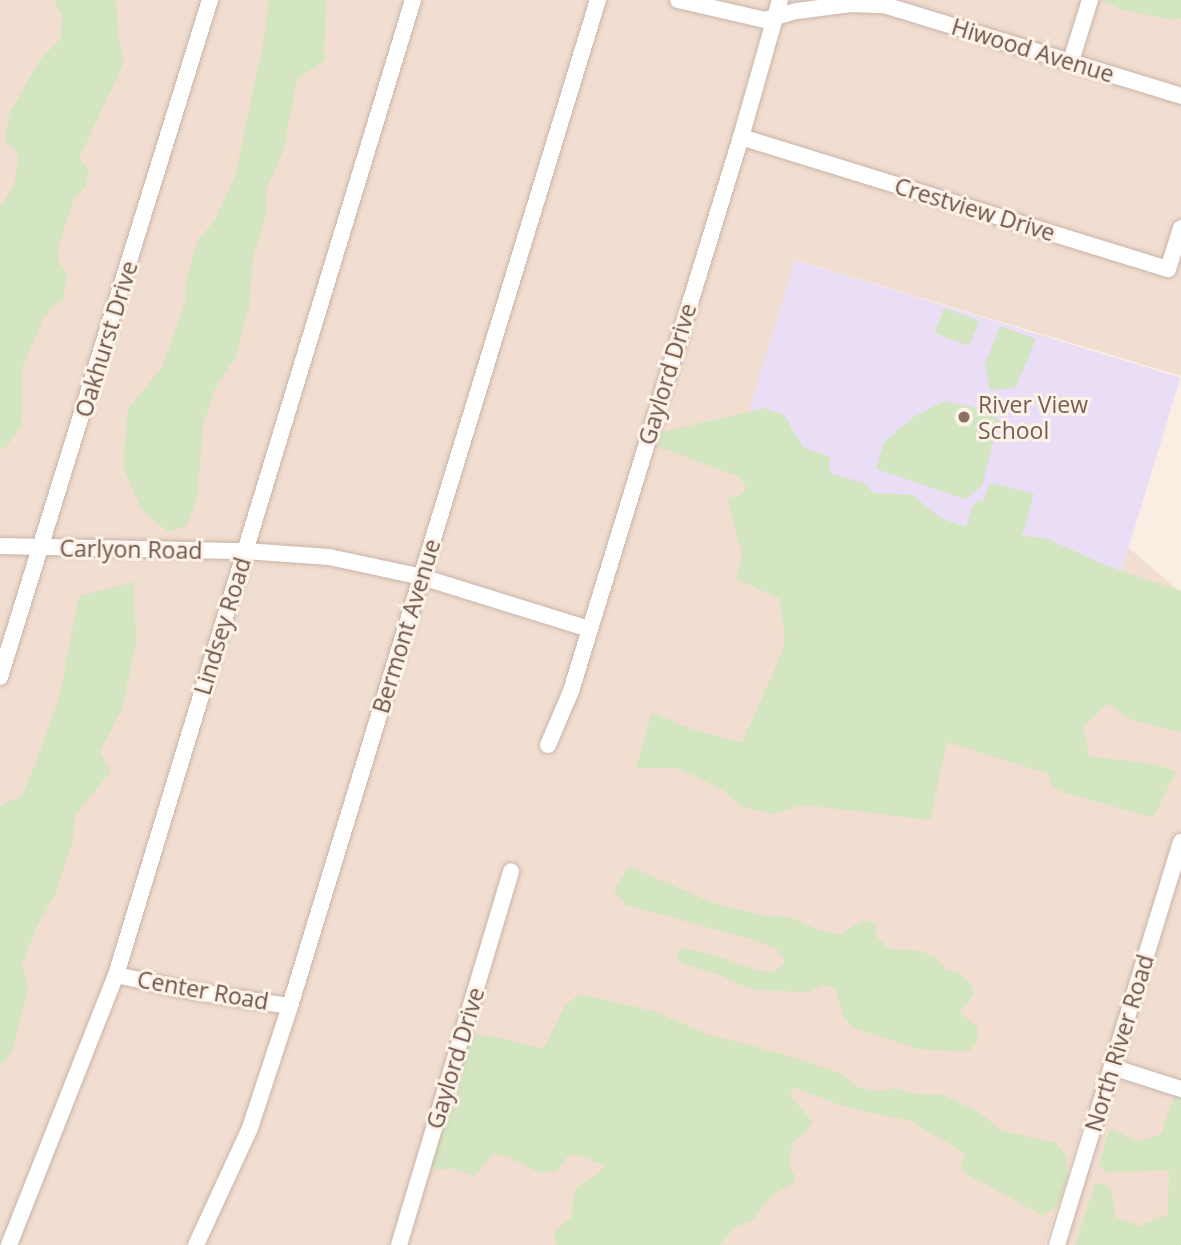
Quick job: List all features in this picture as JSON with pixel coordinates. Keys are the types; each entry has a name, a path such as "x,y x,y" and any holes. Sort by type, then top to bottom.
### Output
{"street":[{"name":"Oakhurst Drive","path":"0,677 211,0"},
{"name":"Lindsey Road","path":"9,1245 116,975 413,0"},
{"name":"Bermont Avenue","path":"196,1245 250,1128 290,1006 598,0"},
{"name":"Hiwood Avenue","path":"678,0 733,15 765,20 851,4 884,5 1181,96"},
{"name":"Gaylord Drive","path":"548,746 565,710 741,137 780,0"},
{"path":"1071,61 1090,0"},
{"name":"Crestview Drive","path":"741,137 1168,269 1181,228"},
{"name":"Carlyon Road","path":"0,546 40,549 244,551 328,557 422,577 589,629"},
{"name":"North River Road","path":"1057,1245 1181,842"},
{"name":"Gaylord Drive","path":"399,1245 511,871"},
{"name":"Center Road","path":"116,975 197,992 290,1006"},
{"path":"1112,1067 1181,1089"}],"shaded area":[{"path":"0,0 1181,0 1181,376 796,260 1181,593 1181,1198 1163,1245 1057,1245 1098,1111 1088,1108 1045,1245 407,1245 503,926 496,922 399,1245 0,1245"},
{"name":"River View School","path":"795,260 1180,378 1120,577 734,459"}],"green space":[{"path":"54,0 116,0 119,42 124,63 79,158 89,171 86,185 73,201 59,244 58,259 67,274 63,302 54,305 43,319 23,365 21,426 7,446 0,450 0,208 15,182 19,154 5,140 9,114 40,60 61,38 62,16"},
{"path":"269,0 326,0 324,61 297,79 284,149 266,191 266,215 254,253 249,308 235,358 215,389 203,425 197,498 186,527 168,532 142,510 123,467 128,409 162,367 185,303 185,284 198,240 215,220 235,176 263,45"},
{"path":"1100,0 1181,0 1181,18 1174,20 1125,11"},
{"path":"944,308 979,321 970,346 935,333"},
{"path":"1000,326 1036,339 1016,387 990,391 985,365"},
{"path":"944,401 973,407 999,419 982,486 965,499 876,469 884,442 912,418"},
{"path":"765,408 784,415 803,447 830,457 830,473 864,483 874,493 912,495 941,518 966,527 973,505 979,500 983,501 990,483 1034,494 1022,536 1046,538 1105,565 1181,591 1181,733 1130,719 1108,703 1083,727 1089,756 1153,764 1176,771 1153,818 1053,789 1049,774 947,742 930,820 803,805 773,814 742,807 722,790 677,768 636,768 652,712 688,728 742,743 782,652 785,641 780,599 736,579 742,553 727,498 741,495 746,486 739,477 657,446 662,432"},
{"path":"134,582 136,642 122,709 100,751 111,771 75,816 72,843 56,892 35,931 22,965 28,989 12,1052 0,1066 0,806 22,795 36,762 59,698 79,596"},
{"path":"629,866 716,904 767,916 790,917 818,930 840,935 861,921 875,922 877,937 889,949 920,951 936,957 946,970 959,973 971,984 974,992 969,1002 959,1011 977,1027 978,1042 968,1052 917,1049 852,1027 842,1014 835,987 822,985 809,992 754,990 711,972 683,964 676,958 681,948 712,954 756,970 774,972 785,962 778,950 751,939 626,905 614,891"},
{"path":"580,994 657,1012 706,1034 783,1054 842,1074 857,1087 879,1091 896,1088 914,1094 944,1095 977,1111 1002,1131 1057,1143 1066,1156 1068,1177 1058,1205 1043,1216 965,1173 960,1166 966,1154 910,1121 845,1107 793,1087 790,1096 813,1122 805,1133 792,1143 789,1167 795,1176 793,1184 771,1196 753,1220 737,1226 719,1245 556,1245 554,1231 571,1218 575,1188 600,1172 604,1165 577,1155 567,1157 557,1171 540,1173 509,1157 494,1154 474,1176 453,1168 438,1170 431,1165 470,1034 493,1036 543,1049 565,1005"},
{"path":"1178,1088 1181,1089 1181,1245 1075,1245 1095,1184 1104,1183 1111,1190 1116,1217 1139,1226 1168,1214 1169,1170 1105,1173 1099,1164 1110,1128 1138,1142 1163,1133"}],"place":[{"name":"River View School","path":"964,417"}]}
